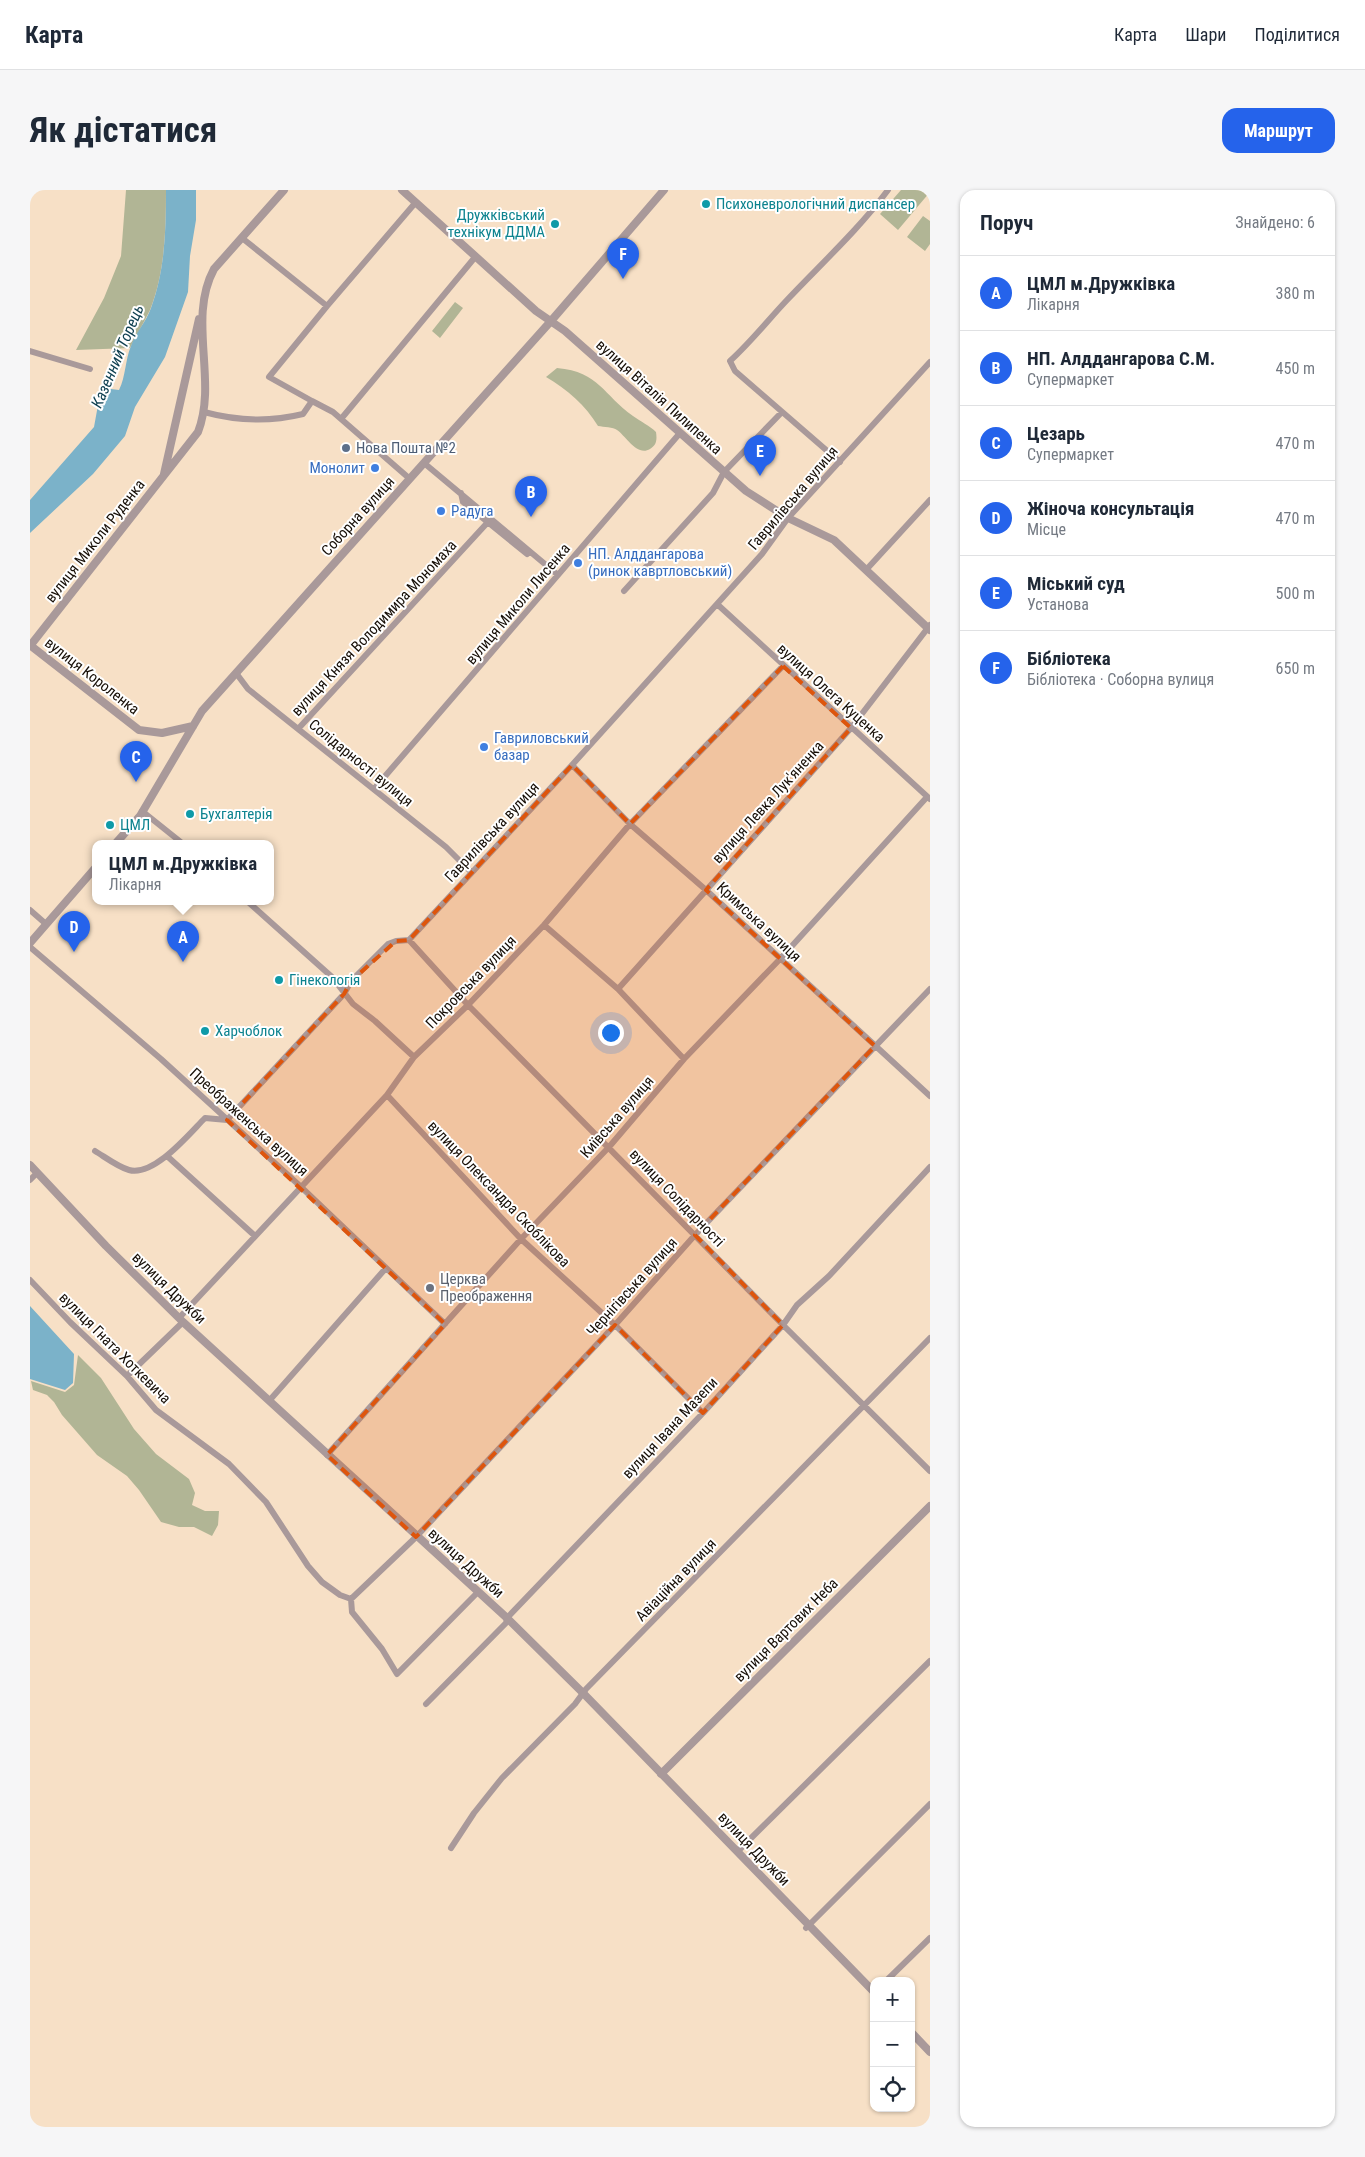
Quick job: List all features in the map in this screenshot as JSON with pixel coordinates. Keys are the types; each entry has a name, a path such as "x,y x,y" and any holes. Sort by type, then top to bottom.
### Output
{"street":[{"path":"284,190 214,269 208,281 202,329 204,412 232,418 279,419 304,414 312,401"},
{"name":"вулиця Віталія Пилипенка","path":"402,190 536,312 565,331 746,491 788,518 834,540 929,628"},
{"name":"Соборна вулиця","path":"118,840 142,811 202,711 551,322 664,190"},
{"path":"840,462 735,372 730,360 749,343 761,327 829,257 888,190"},
{"path":"410,479 333,412 270,377 327,306 416,202"},
{"path":"242,238 327,306"},
{"path":"341,419 476,256"},
{"name":"вулиця Миколи Руденка","path":"164,476 208,281"},
{"path":"30,351 90,369"},
{"name":"Гаврилівська вулиця","path":"409,940 572,765 762,554 788,518 930,362"},
{"name":"вулиця Миколи Руденка","path":"30,646 198,432 204,412"},
{"path":"624,591 713,493 724,472 782,412"},
{"name":"вулиця Миколи Лисенка","path":"374,789 680,433"},
{"path":"424,463 558,577"},
{"path":"461,493 463,502 558,577"},
{"path":"866,570 930,500"},
{"name":"вулиця Князя Володимира Мономаха","path":"298,729 488,522"},
{"name":"вулиця Олега Куценка","path":"717,604 928,798"},
{"name":"вулиця Левка Лук'яненка","path":"618,989 851,728 929,628"},
{"name":"вулиця Короленка","path":"30,646 140,730 162,734 194,726"},
{"name":"Покровська вулиця","path":"127,1376 181,1320 300,1186 387,1095 414,1057 468,1005 544,924 630,824 783,666"},
{"name":"Солідарності вулиця","path":"236,673 248,689 446,847 471,872"},
{"name":"Кримська вулиця","path":"572,765 630,824 706,890 930,1096"},
{"name":"Київська вулиця","path":"327,1455 522,1238 609,1147 684,1059 781,958 928,798"},
{"path":"142,811 178,840"},
{"path":"30,942 92,872"},
{"path":"251,905 332,977 353,1004 376,1021 414,1057"},
{"path":"30,910 46,924"},
{"path":"544,924 618,989 684,1059"},
{"path":"94,1151 129,1170 142,1170 167,1156 205,1118 227,1120 344,994 351,981 388,944 409,940"},
{"name":"вулиця Солідарності","path":"409,940 468,1005 783,1325 930,1471"},
{"name":"Преображенська вулиця","path":"30,946 161,1059 300,1186 445,1324"},
{"name":"Чернігівська вулиця","path":"350,1599 416,1537 615,1325 695,1235 930,989"},
{"name":"вулиця Олександра Скоблікова","path":"387,1095 522,1238 615,1325 702,1413"},
{"path":"167,1156 255,1236"},
{"name":"вулиця Дружби","path":"30,1165 181,1320 416,1537 507,1618 583,1693 807,1927 870,1988"},
{"name":"вулиця Івана Мазепи","path":"426,1704 506,1623 507,1618 783,1325 797,1305 829,1276 930,1167"},
{"path":"30,1180 37,1173"},
{"path":"269,1402 386,1268"},
{"name":"вулиця Гната Хоткевича","path":"30,1280 70,1322 127,1376 156,1410 229,1464 266,1502 308,1566 322,1582 340,1595 350,1599"},
{"name":"Авіаційна вулиця","path":"451,1848 474,1813 502,1778 930,1338"},
{"name":"вулиця Вартових Неба","path":"661,1774 930,1506"},
{"path":"350,1599 352,1612 382,1649 398,1674 478,1592"},
{"path":"737,1852 930,1661"},
{"path":"807,1927 930,1804"},
{"path":"890,1977 930,1938"},
{"path":"915,2036 929,2048"}],"highlighted area":[{"path":"783,666 851,728 706,890 875,1046 695,1235 783,1325 703,1413 615,1325 416,1537 327,1455 445,1324 227,1120 344,994 351,981 396,941 409,940 572,765 630,824"}],"green space":[{"path":"126,190 166,190 164,251 155,296 150,310 130,348 76,350 104,298 121,256"},
{"path":"901,190 930,190 930,192 898,230 880,214"},
{"path":"923,216 930,221 930,244 925,251 907,237"},
{"path":"455,302 463,308 440,338 432,331"},
{"path":"557,368 571,370 592,379 623,408 656,432 654,446 645,451 641,450 632,445 615,429 598,426 575,398 546,377"},
{"path":"78,1355 101,1378 134,1429 156,1454 189,1479 195,1493 192,1505 205,1511 219,1511 218,1525 212,1536 194,1527 179,1527 161,1522 127,1476 97,1455 47,1395 33,1390 31,1381 65,1392 74,1385"}],"water":[{"path":"166,190 196,190 196,220 190,256 188,292 165,357 135,407 125,436 93,474 30,533 30,500 94,427 100,394 103,388 119,390 121,385 129,351 149,313 156,294 162,265 165,235"},
{"path":"30,1306 74,1354 73,1383 65,1390 30,1379"}],"place":[{"name":"Психоневрологічний диспансер","path":"706,204"},
{"name":"Дружківський технікум ДДМА","path":"555,224"},
{"name":"Бібліотека","path":"623,279"},
{"name":"Нова Пошта №2","path":"346,448"},
{"name":"Монолит","path":"375,468"},
{"name":"Міський суд","path":"760,476"},
{"name":"Радуга","path":"441,511"},
{"name":"НП. Алддангарова С.М.","path":"531,517"},
{"name":"НП. Алддангарова (ринок кавртловський)","path":"578,563"},
{"name":"Гавриловський базар","path":"484,747"},
{"name":"Цезарь","path":"136,782"},
{"name":"Бухгалтерія","path":"190,814"},
{"name":"ЦМЛ","path":"110,825"},
{"name":"Жіноча консультація","path":"74,952"},
{"name":"ЦМЛ м.Дружківка","path":"183,962"},
{"name":"Гінекологія","path":"279,980"},
{"name":"Харчоблок","path":"205,1031"},
{"name":"Церква Преображення","path":"430,1288"}],"water label":[{"name":"Казенний Торець","path":"117,356"}]}
